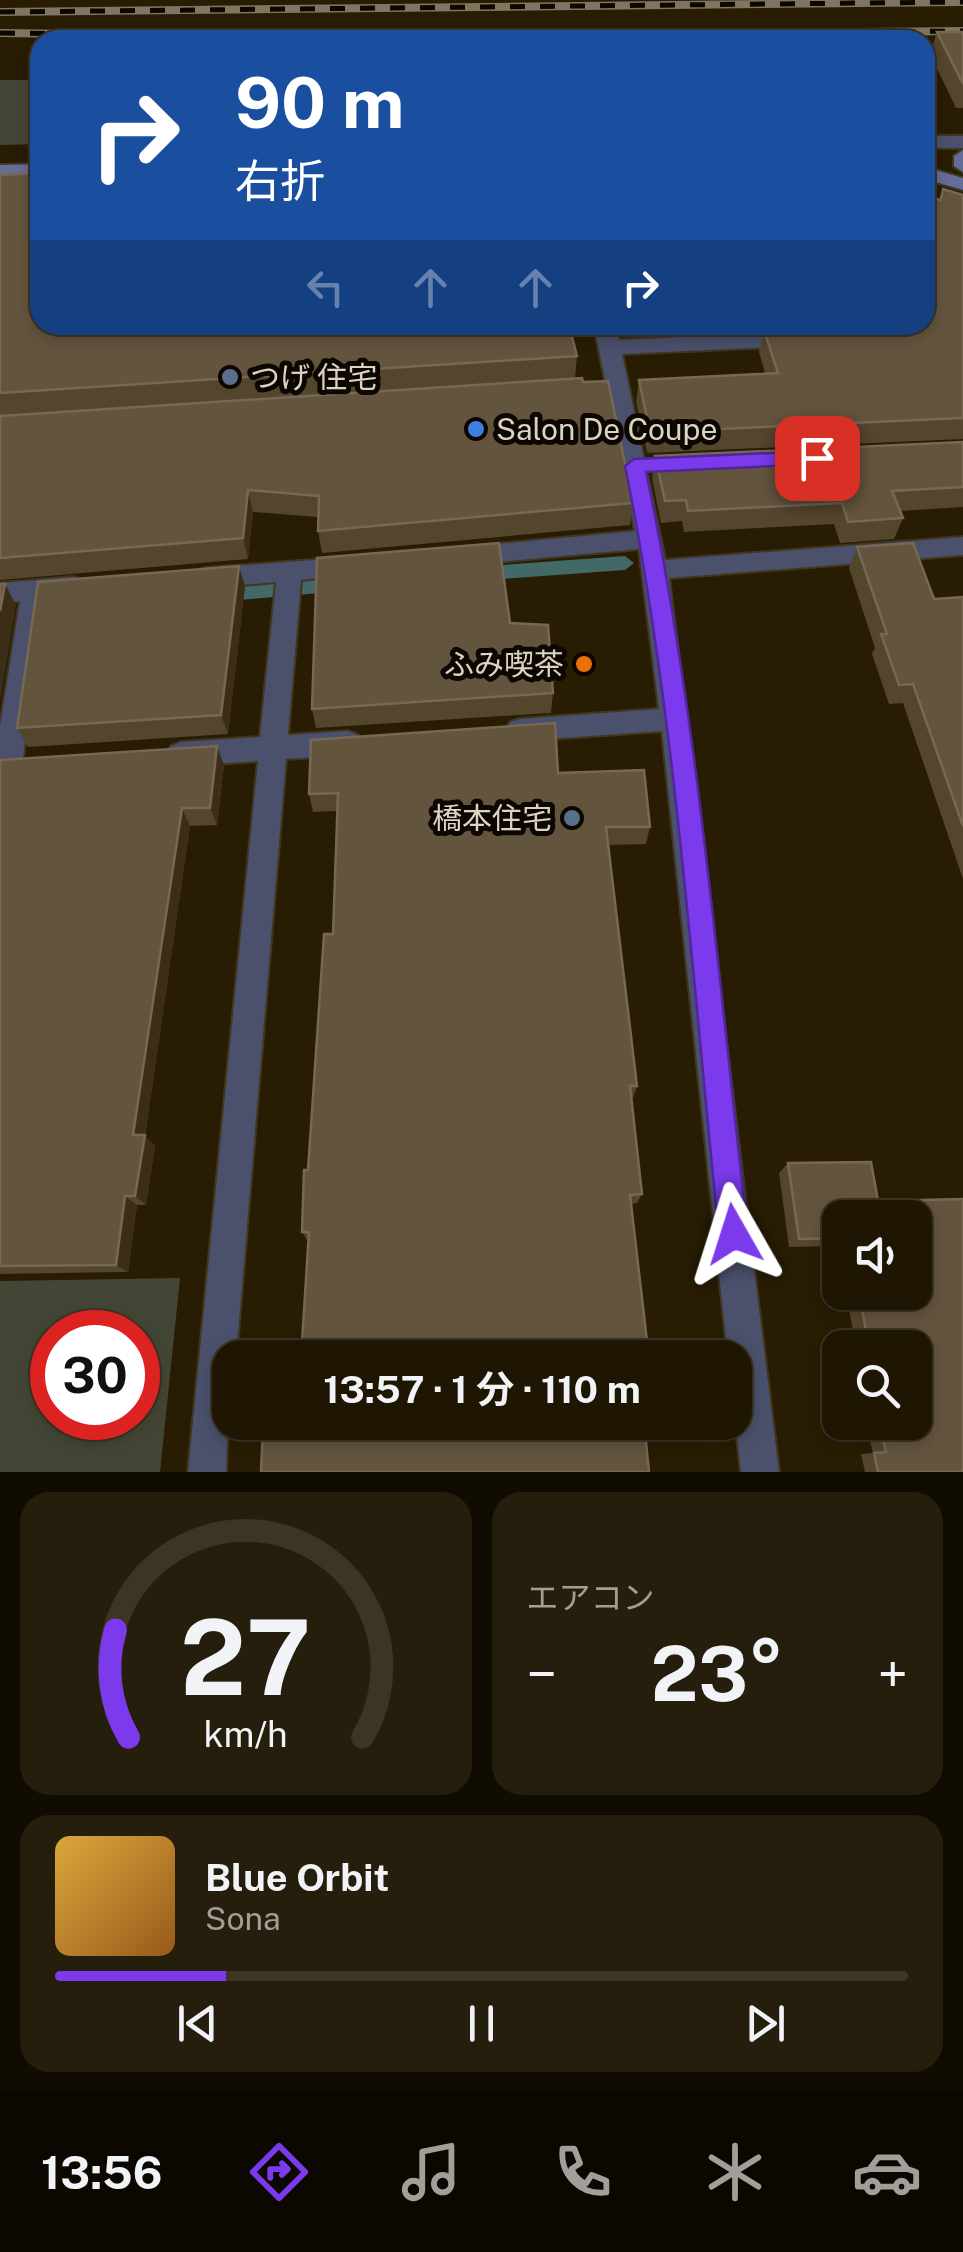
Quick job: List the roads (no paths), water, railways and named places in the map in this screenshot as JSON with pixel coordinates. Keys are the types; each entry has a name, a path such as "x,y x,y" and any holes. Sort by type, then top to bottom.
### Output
{"main road":[{"path":"963,156 963,166"},
{"path":"0,171 30,170"},
{"path":"935,176 963,184"}],"street":[{"path":"935,142 963,142"},
{"path":"760,1472 676,719 649,539 644,465 608,388 607,336 822,338"},
{"path":"440,558 649,539"},
{"path":"656,570 963,546"},
{"path":"171,580 384,563"},
{"path":"207,1472 289,572"},
{"path":"0,593 93,586"},
{"path":"11,764 34,590"},
{"path":"485,733 676,719"},
{"path":"160,755 370,741"}],"waterway":[{"path":"475,574 625,563"},
{"path":"216,595 342,584"}],"railway":[{"path":"0,12 963,2"},
{"path":"935,31 963,31"},
{"path":"0,33 30,33"}],"place":[{"name":"つげ 住宅","path":"230,377"},
{"name":"Salon De Coupe","path":"476,429"},
{"name":"ふみ喫茶","path":"584,664"},
{"name":"橋本住宅","path":"572,818"}]}
